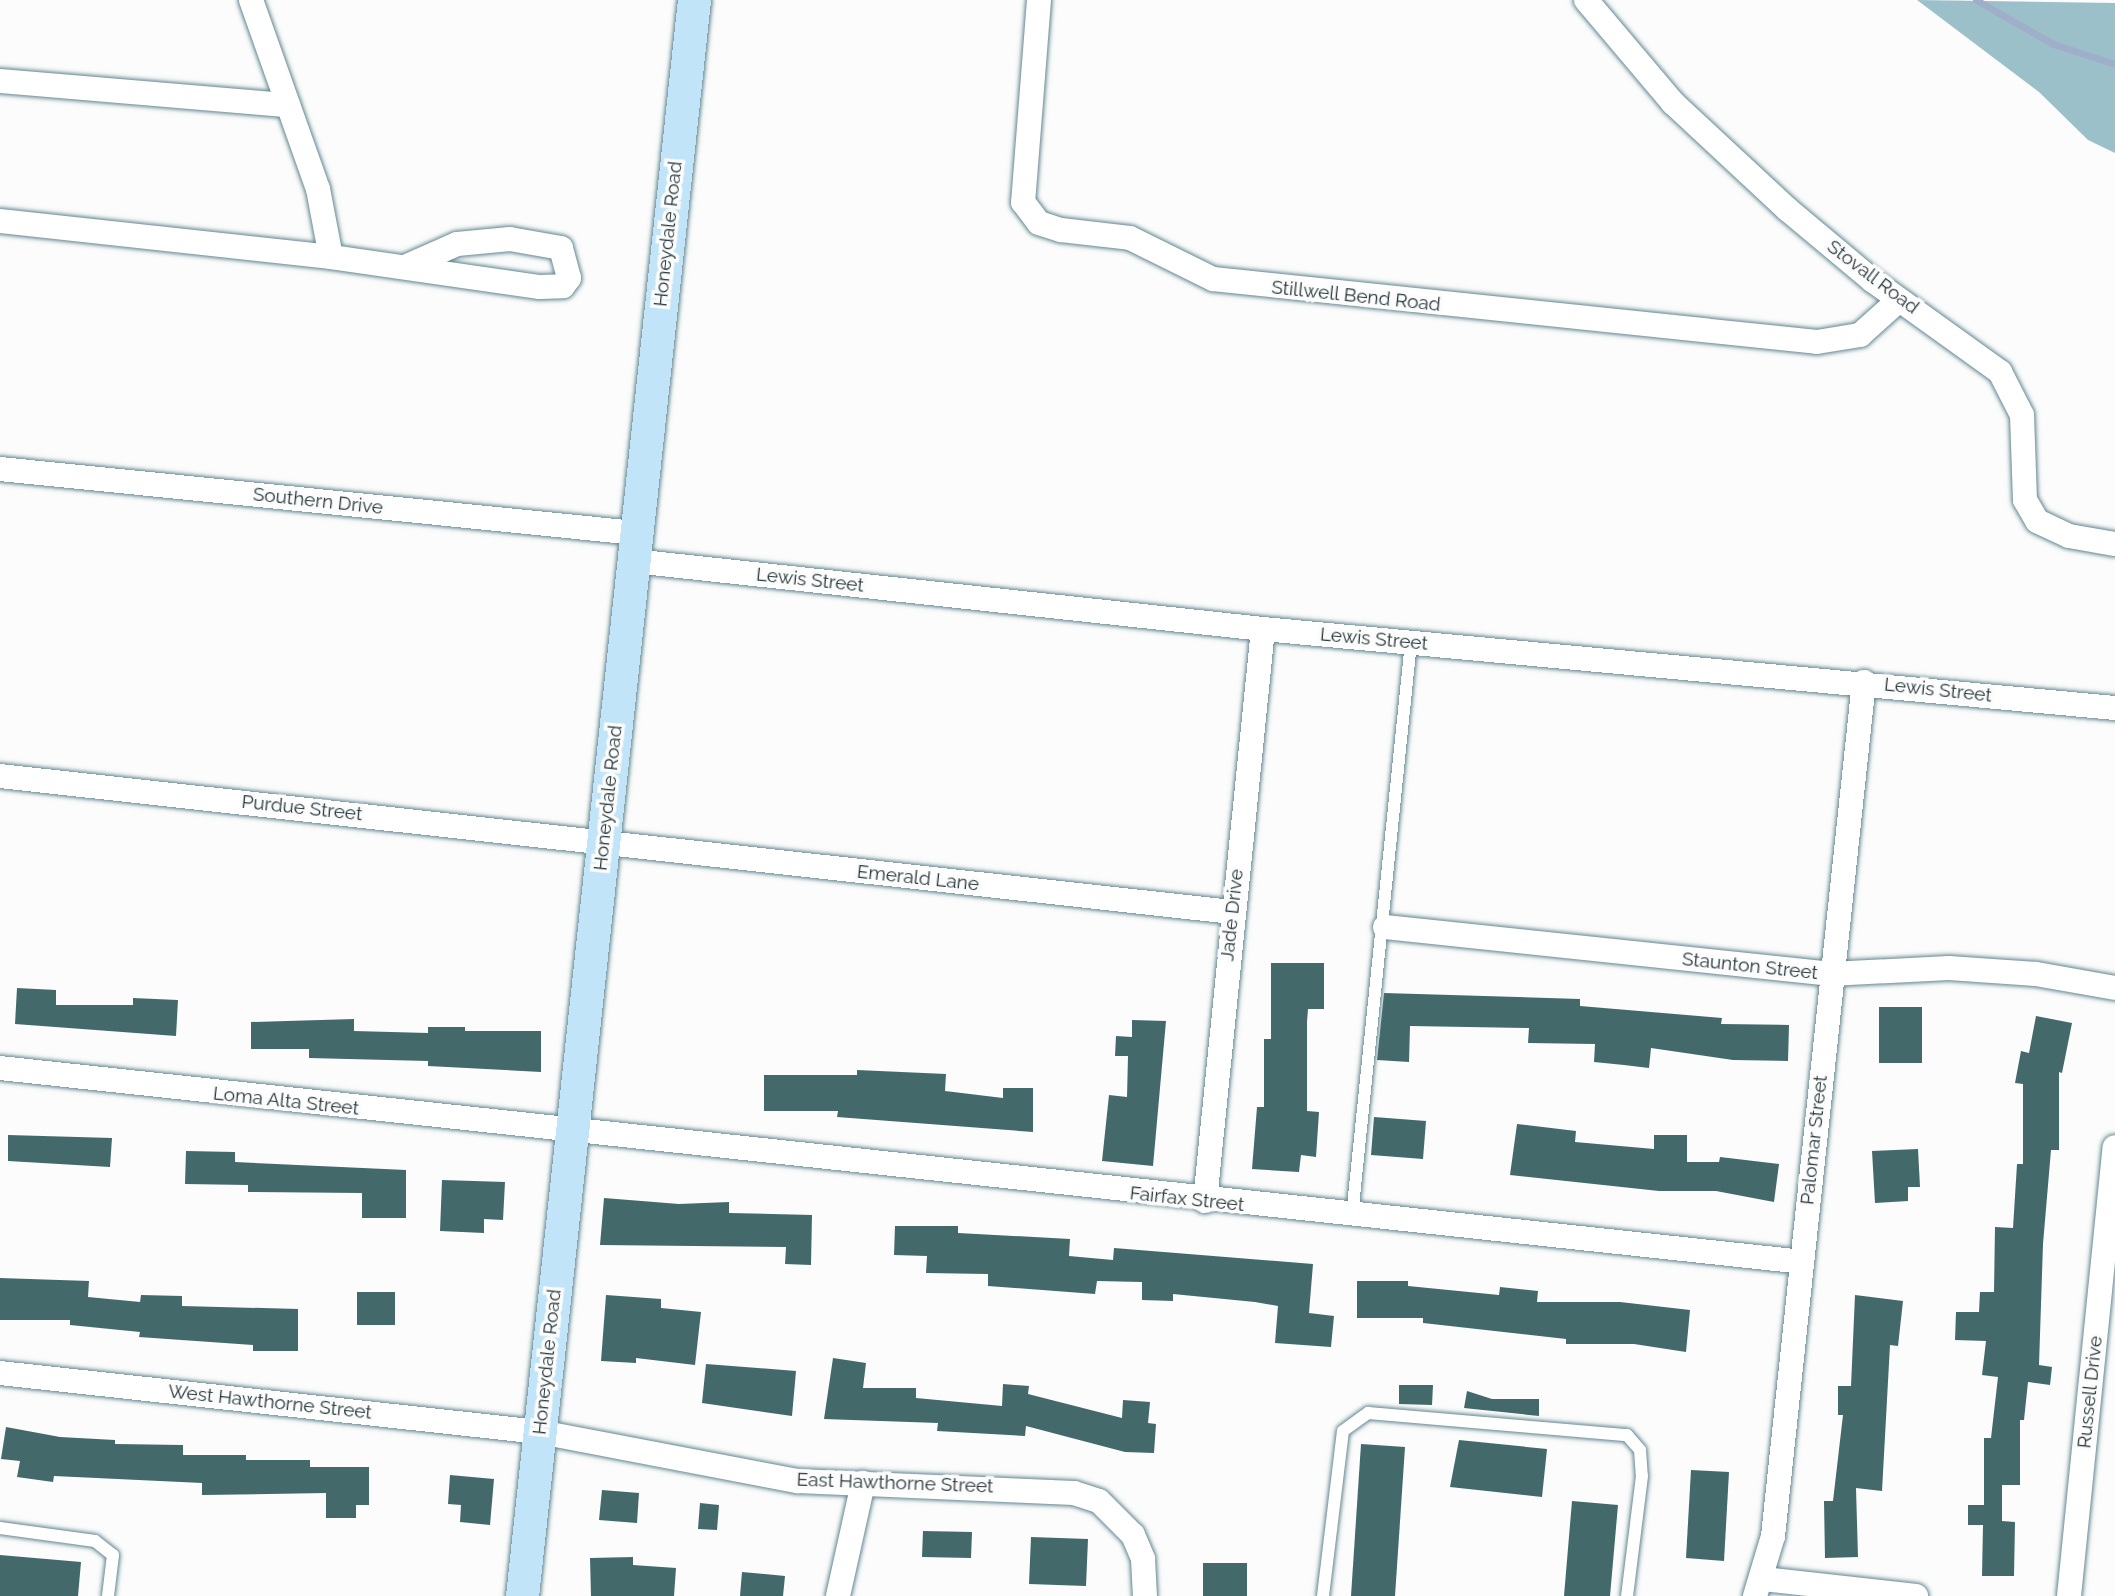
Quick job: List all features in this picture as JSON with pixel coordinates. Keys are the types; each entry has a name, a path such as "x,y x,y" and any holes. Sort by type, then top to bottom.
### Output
{"street":[{"path":"251,0 318,189 331,257"},
{"name":"Honeydale Road","path":"522,1596 635,547 690,0"},
{"name":"Stillwell Bend Road","path":"1039,0 1023,202 1039,223 1061,230 1130,237 1157,248 1194,272 1225,281 1817,342 1860,335 1899,300"},
{"name":"Stovall Road","path":"1586,0 1673,103 1787,209 1899,300 1980,354 2014,392 2022,415 2025,500 2029,512 2051,530 2115,544"},
{"path":"0,81 288,104"},
{"path":"0,221 331,257 540,287 563,286 569,278 561,248 510,239 457,244 405,267"},
{"name":"Southern Drive","path":"0,470 635,547"},
{"name":"Lewis Street","path":"635,547 1263,629 1864,682 2115,708"},
{"name":"Jade Drive","path":"1205,1201 1232,912 1263,629"},
{"name":"Palomar Street","path":"1759,1588 1773,1536 1830,974 1864,682"},
{"name":"Purdue Street","path":"0,776 596,839 603,844"},
{"name":"Emerald Lane","path":"603,844 1232,912"},
{"name":"Staunton Street","path":"1385,927 1830,974 1949,968 2036,974 2115,988"},
{"name":"Loma Alta Street","path":"0,1068 572,1133"},
{"name":"Fairfax Street","path":"572,1133 1802,1262"},
{"name":"Russell Drive","path":"2069,1596 2115,1147"},
{"name":"West Hawthorne Street","path":"0,1373 540,1432"},
{"name":"East Hawthorne Street","path":"540,1432 797,1480 1047,1489 1099,1502 1133,1535 1143,1559 1145,1596"},
{"path":"838,1596 863,1483"},
{"path":"1759,1588 1916,1596"}],"lane":[{"path":"1352,1216 1385,927 1410,642"},
{"path":"1323,1596 1343,1431 1368,1413 1627,1435 1640,1450 1642,1476 1627,1596"},
{"path":"0,1528 95,1541 113,1555 108,1596"}],"shaded area":[{"path":"1917,0 2115,3 2115,153 2088,140 2039,92"}],"building":[{"path":"1271,963 1324,963 1324,1009 1308,1009 1307,1022 1307,1111 1319,1112 1316,1157 1301,1155 1299,1172 1252,1169 1257,1107 1264,1107 1264,1039 1271,1039"},
{"path":"17,988 56,990 56,1005 133,1005 133,998 178,1000 176,1036 15,1024"},
{"path":"1384,993 1580,999 1580,1006 1722,1018 1721,1024 1789,1025 1788,1061 1733,1060 1651,1048 1649,1068 1594,1062 1595,1044 1528,1043 1529,1028 1410,1026 1409,1062 1377,1060"},
{"path":"1879,1007 1922,1007 1922,1063 1879,1063"},
{"path":"2036,1016 2072,1023 2062,1073 2059,1072 2059,1150 2051,1150 2043,1244 2039,1365 2052,1367 2050,1385 2028,1382 2024,1420 2020,1420 2020,1485 2002,1485 2002,1521 2015,1522 2014,1576 1982,1576 1983,1525 1968,1525 1968,1505 1984,1505 1984,1438 1991,1438 1998,1377 1982,1375 1986,1341 1955,1340 1956,1312 1979,1312 1980,1292 1994,1292 1995,1227 2013,1228 2017,1164 2023,1164 2023,1084 2015,1083 2021,1051 2029,1053"},
{"path":"354,1019 354,1031 428,1033 428,1027 465,1027 465,1031 541,1031 541,1072 428,1066 428,1061 309,1058 309,1049 251,1049 251,1022"},
{"path":"1132,1020 1166,1021 1153,1166 1102,1161 1109,1095 1127,1097 1128,1056 1115,1056 1116,1036 1132,1037"},
{"path":"857,1070 946,1074 945,1091 1003,1098 1003,1088 1033,1088 1033,1132 837,1117 838,1111 764,1111 764,1075 857,1075"},
{"path":"1374,1117 1426,1121 1423,1159 1371,1155"},
{"path":"1517,1124 1576,1131 1575,1142 1654,1149 1654,1135 1687,1135 1687,1162 1719,1162 1720,1157 1779,1164 1774,1202 1716,1191 1659,1191 1510,1175"},
{"path":"8,1135 112,1138 110,1167 8,1161"},
{"path":"1918,1149 1920,1187 1908,1187 1908,1201 1875,1203 1872,1151"},
{"path":"186,1151 235,1152 235,1162 406,1170 406,1218 362,1218 362,1193 248,1192 248,1185 185,1184"},
{"path":"442,1180 505,1182 503,1220 484,1219 484,1233 440,1231"},
{"path":"604,1198 679,1204 729,1202 729,1213 812,1215 811,1265 785,1264 786,1247 600,1245"},
{"path":"895,1226 958,1226 958,1233 1070,1239 1069,1256 1113,1260 1114,1248 1313,1264 1309,1313 1334,1316 1331,1347 1275,1343 1278,1306 1173,1294 1173,1301 1142,1300 1142,1282 1097,1281 1095,1294 988,1286 988,1274 926,1273 927,1256 894,1255"},
{"path":"0,1278 89,1281 88,1297 140,1302 141,1295 182,1296 182,1306 298,1309 298,1351 253,1351 253,1345 139,1337 140,1332 70,1325 70,1320 0,1320"},
{"path":"1357,1281 1408,1281 1408,1286 1499,1295 1500,1287 1538,1291 1537,1302 1620,1302 1690,1310 1686,1352 1634,1344 1566,1344 1566,1339 1423,1323 1423,1318 1357,1318"},
{"path":"357,1292 395,1292 395,1325 357,1325"},
{"path":"606,1295 661,1299 661,1308 701,1312 695,1365 636,1358 636,1363 601,1361"},
{"path":"1855,1295 1903,1301 1898,1346 1890,1345 1882,1491 1856,1488 1858,1557 1825,1558 1824,1501 1833,1501 1843,1415 1838,1415 1838,1386 1851,1386"},
{"path":"833,1358 866,1363 863,1388 916,1388 916,1398 1002,1406 1003,1384 1029,1386 1028,1394 1122,1418 1123,1400 1150,1402 1148,1423 1156,1424 1154,1453 1125,1452 1026,1426 1025,1436 937,1431 938,1423 824,1419"},
{"path":"706,1364 796,1371 792,1416 702,1403"},
{"path":"1399,1385 1433,1385 1432,1405 1399,1404"},
{"path":"1467,1391 1492,1399 1539,1399 1539,1416 1464,1408"},
{"path":"6,1427 60,1437 115,1440 115,1444 183,1445 183,1455 246,1455 246,1460 310,1460 310,1467 369,1467 369,1505 356,1505 356,1518 326,1518 326,1493 202,1495 202,1483 54,1476 53,1482 17,1477 20,1461 1,1459"},
{"path":"1459,1440 1547,1449 1542,1497 1450,1487"},
{"path":"1361,1444 1405,1447 1395,1596 1351,1596"},
{"path":"1691,1470 1729,1472 1724,1561 1686,1558"},
{"path":"450,1475 494,1479 490,1525 460,1522 461,1505 448,1504"},
{"path":"602,1490 639,1493 637,1523 599,1520"},
{"path":"1572,1501 1618,1505 1610,1596 1564,1596"},
{"path":"700,1503 719,1505 717,1530 698,1529"},
{"path":"923,1531 972,1532 971,1558 922,1557"},
{"path":"1031,1537 1088,1539 1086,1586 1029,1584"},
{"path":"0,1555 81,1562 78,1596 0,1596"},
{"path":"633,1557 633,1565 676,1568 674,1596 591,1596 590,1558"},
{"path":"1203,1563 1247,1563 1247,1596 1203,1596"},
{"path":"742,1572 785,1576 783,1596 740,1596"}],"waterway":[{"path":"1976,0 2053,44 2115,64"}]}
